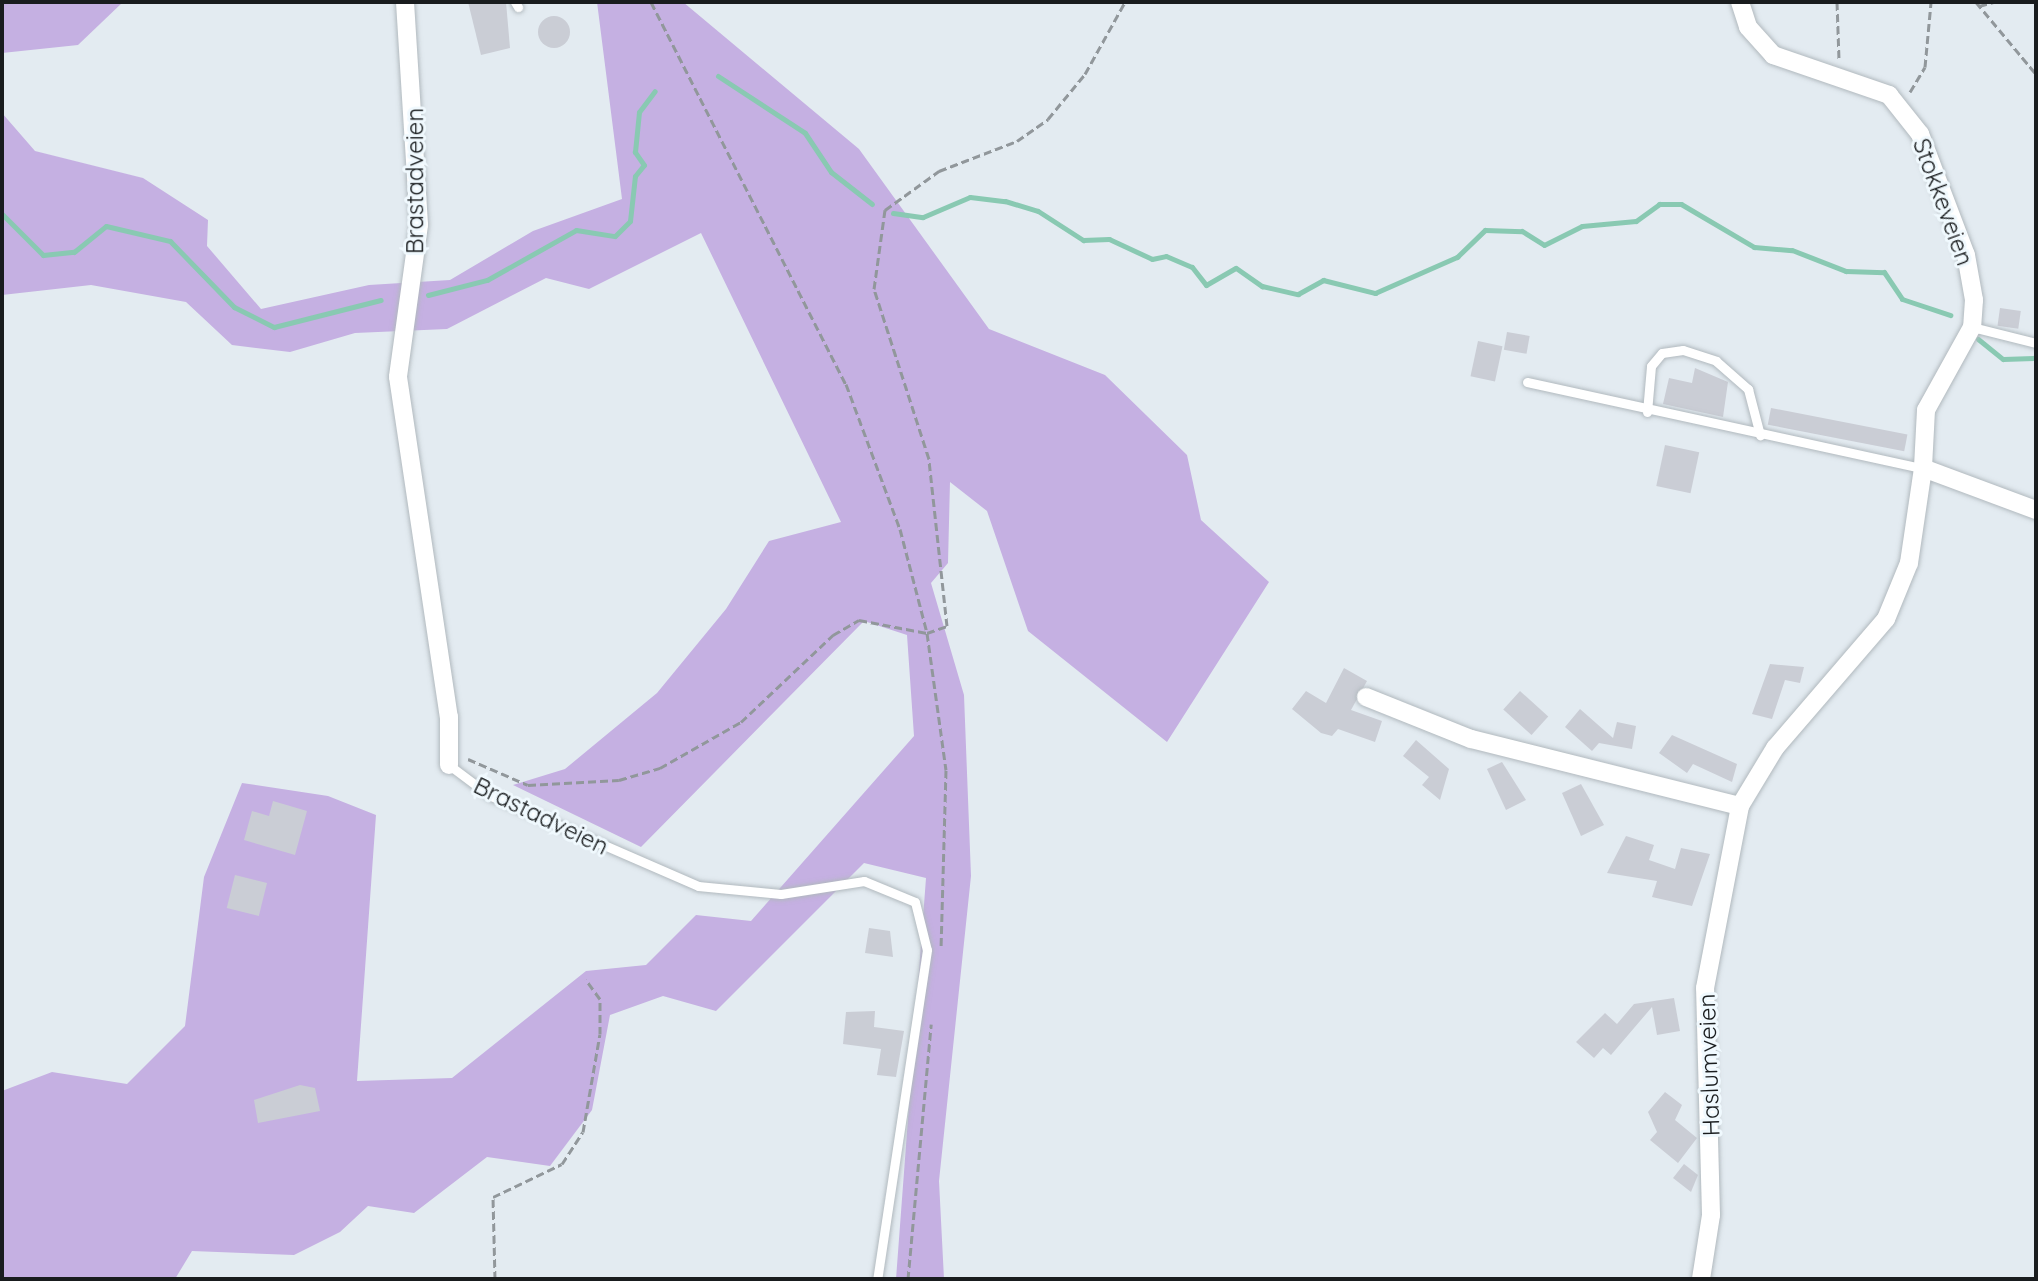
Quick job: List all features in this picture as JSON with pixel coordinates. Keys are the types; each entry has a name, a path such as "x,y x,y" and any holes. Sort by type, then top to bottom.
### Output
{"street":[{"name":"Brastadveien","path":"405,2 419,225 398,377 451,746 449,765"},
{"path":"1740,2 1748,27 1773,55 1899,103"},
{"name":"Stokkeveien","path":"1899,103 1920,134 1966,255 1972,327"},
{"path":"1972,327 1926,410 1923,468 2036,510"},
{"name":"Haslumveien","path":"1701,1279 1711,1215 1705,988 1740,806 1775,748 1890,611 1909,563 1923,468"},
{"path":"1366,697 1471,739 1740,806"}],"lane":[{"path":"1972,327 2036,343"},
{"path":"1647,412 1651,366 1662,353 1683,350 1716,361 1748,389 1760,435"},
{"path":"1527,382 1647,412 1923,468"},
{"name":"Brastadveien","path":"449,765 489,795 698,886 781,894 864,881 915,902 927,950 877,1279"}],"path":[{"path":"651,2 846,384 890,496 927,633 948,824 941,954"},
{"path":"451,746 511,782 619,780 660,768 741,722 833,635 859,620 927,633 947,626 929,459 874,289 885,210 939,171 1017,141 1048,119 1085,74 1125,2"},
{"path":"1837,2 1837,79"},
{"path":"1899,103 1921,81 1931,2"},
{"path":"1978,4 1994,2"},
{"path":"1978,4 2036,74"},
{"path":"495,1279 493,1197 562,1164 583,1132 600,1034 597,994 586,980"},
{"path":"908,1279 933,1011"}],"shaded area":[{"path":"2,2 123,2 78,45 2,53"},
{"path":"597,2 683,2 859,149 989,329 1105,375 1187,455 1201,520 1269,582 1167,742 1028,631 987,511 950,482 948,563 931,583 964,695 971,876 939,1181 944,1279 896,1279 926,878 864,863 716,1011 663,996 610,1015 592,1110 550,1166 487,1157 414,1213 368,1206 340,1232 294,1255 192,1251 175,1279 2,1279 2,1091 52,1072 127,1084 185,1026 204,877 242,783 328,796 376,815 357,1081 452,1078 586,971 646,965 696,915 751,921 914,736 907,635 864,621 641,847 513,785 565,769 657,693 726,609 769,541 841,522 701,233 589,289 546,278 447,329 355,333 290,352 232,345 186,302 91,285 2,295 2,113 35,151 143,178 208,220 207,246 261,309 369,285 450,280 533,231 622,199"}],"building":[{"path":"468,2 506,2 510,48 481,55"},
{"path":"554,16 566,20 570,32 566,44 554,48 542,44 538,32 542,20"},
{"path":"2000,308 2021,311 2018,329 1997,326"},
{"path":"1507,332 1530,336 1527,354 1504,350"},
{"path":"1478,341 1502,346 1495,381 1471,376"},
{"path":"1695,368 1728,382 1723,417 1663,404 1669,378 1692,383"},
{"path":"1771,408 1907,435 1904,451 1768,425"},
{"path":"1665,445 1699,452 1691,493 1656,486"},
{"path":"1770,664 1804,667 1800,683 1785,680 1772,719 1752,714"},
{"path":"1344,668 1367,681 1351,710 1382,721 1375,742 1338,729 1332,736 1321,733 1292,709 1306,691 1326,703"},
{"path":"1520,691 1548,716 1532,735 1503,710"},
{"path":"1580,709 1613,738 1617,722 1636,726 1632,749 1599,743 1592,751 1565,727"},
{"path":"1672,735 1737,764 1732,782 1693,764 1687,773 1659,753"},
{"path":"1416,740 1449,769 1440,800 1422,785 1429,777 1403,756"},
{"path":"1502,762 1526,800 1506,810 1487,769"},
{"path":"1581,784 1604,825 1581,836 1562,793"},
{"path":"273,801 307,811 295,855 244,840 252,811 269,816"},
{"path":"1626,836 1654,845 1649,860 1675,869 1681,848 1710,854 1692,906 1652,897 1657,881 1607,873"},
{"path":"235,875 267,883 259,916 227,908"},
{"path":"869,928 890,931 893,957 865,953"},
{"path":"1674,998 1680,1031 1657,1035 1652,1007 1611,1055 1603,1048 1594,1058 1576,1042 1605,1013 1617,1024 1634,1004"},
{"path":"875,1011 874,1027 904,1031 896,1077 877,1075 881,1049 843,1044 846,1012"},
{"path":"300,1085 315,1088 320,1111 258,1123 254,1100"},
{"path":"1665,1092 1682,1105 1675,1120 1697,1138 1678,1163 1650,1140 1657,1132 1648,1112"},
{"path":"1684,1164 1698,1175 1691,1192 1673,1178"}],"waterway":[{"path":"718,76 805,133 831,172 872,204"},
{"path":"428,295 487,280 576,230 615,236 630,221 635,176 644,165 635,152 639,112 655,91"},
{"path":"893,213 923,217 970,197 1005,201 1038,211 1083,240 1109,239 1152,259 1166,256 1192,267 1206,285 1236,268 1262,286 1298,294 1323,280 1375,293 1457,257 1485,230 1522,231 1544,245 1582,226 1636,221 1659,204 1681,204 1754,247 1792,250 1846,271 1884,272 1902,299 1950,315"},
{"path":"2,214 43,255 74,252 106,226 170,241 234,307 274,327 381,300"},
{"path":"1978,339 2003,359 2036,358"}]}
